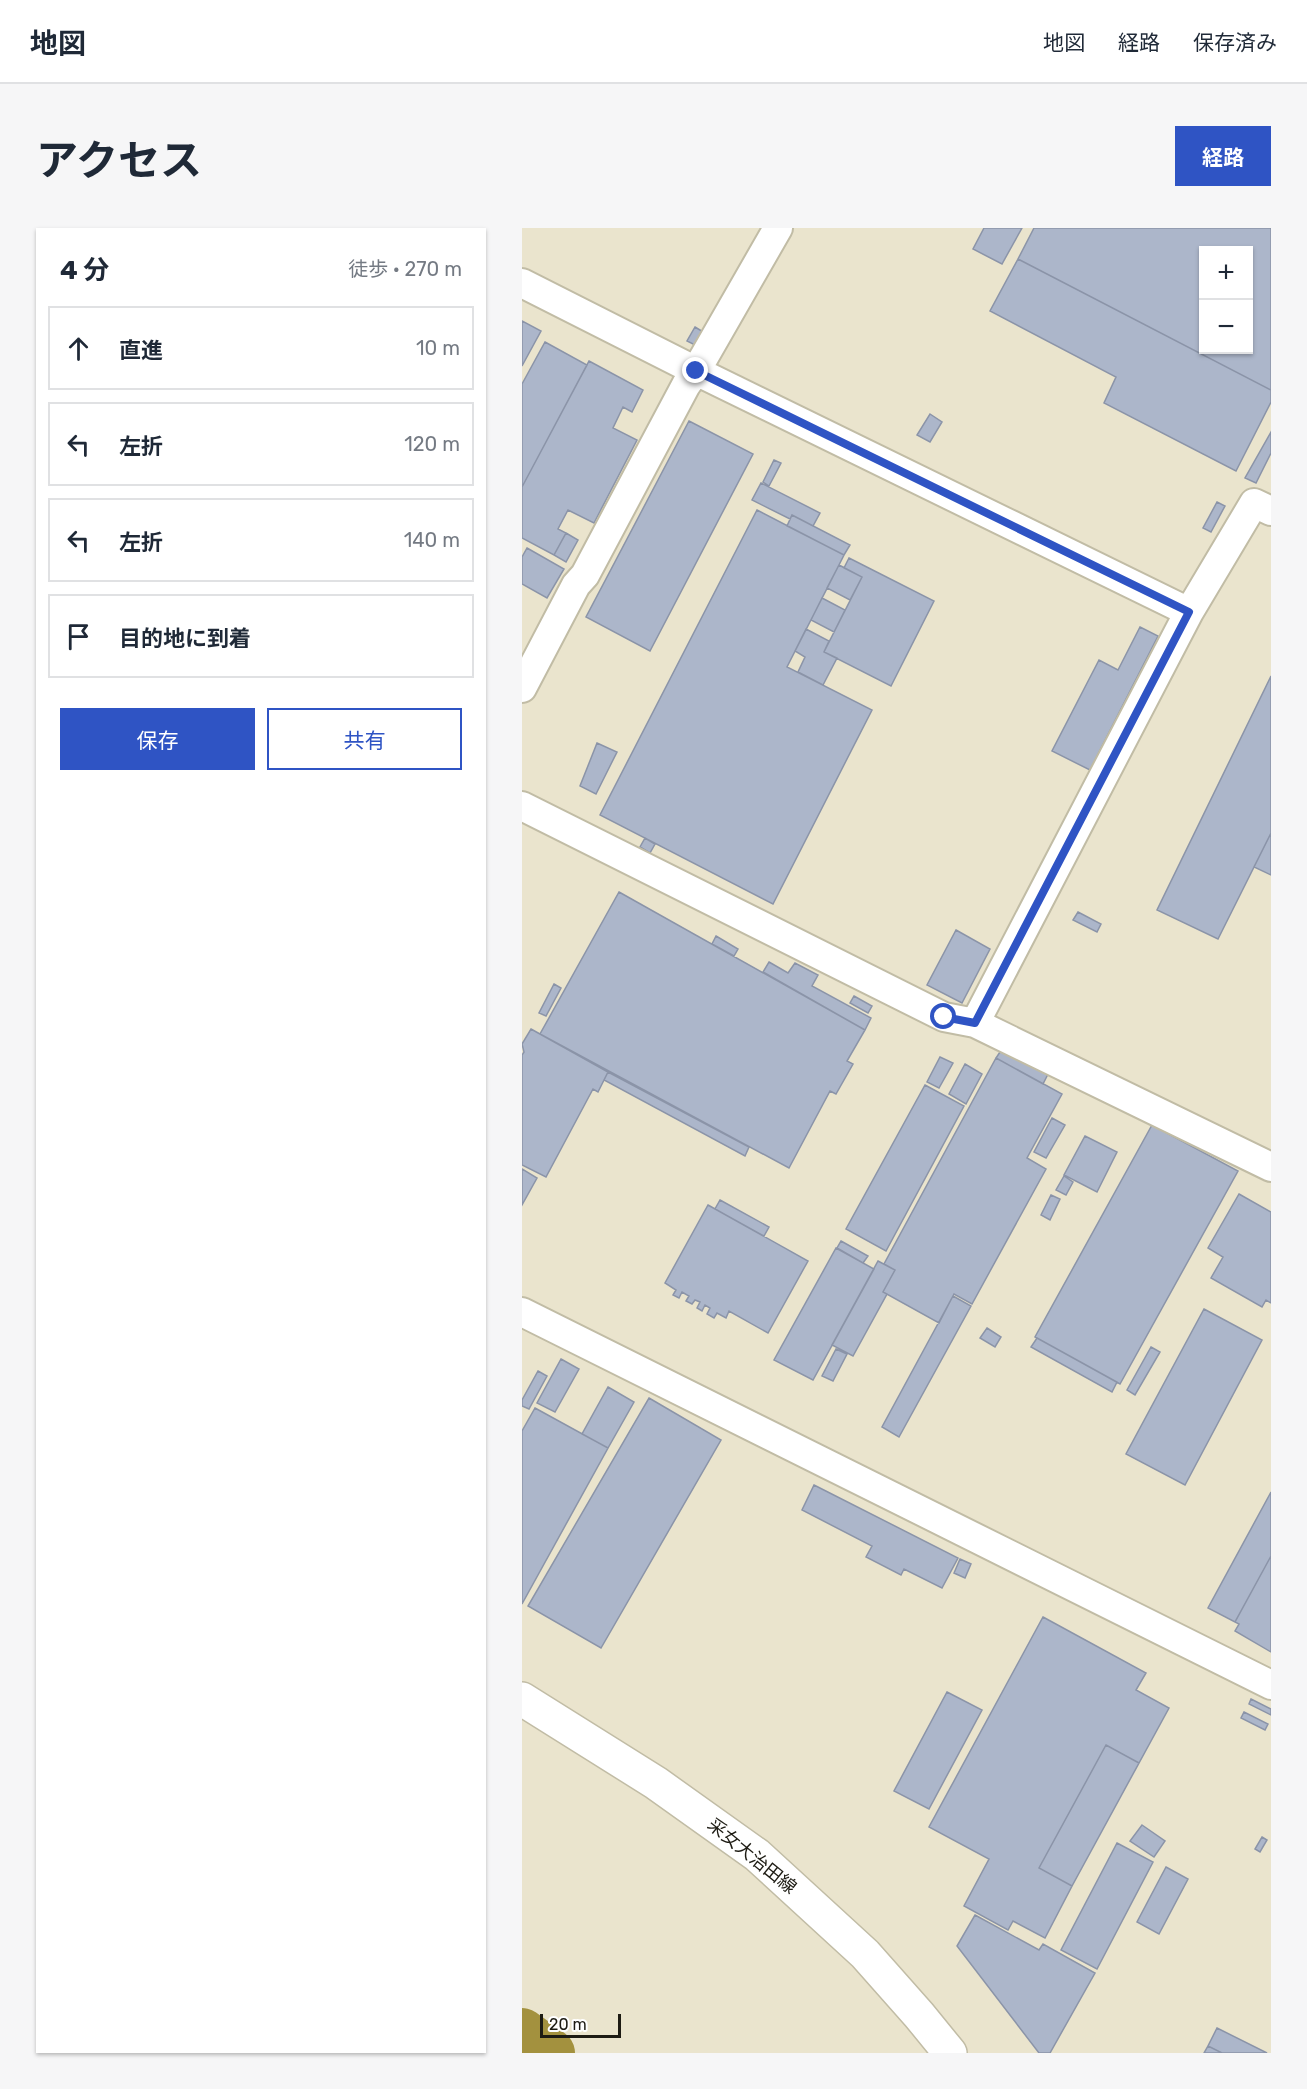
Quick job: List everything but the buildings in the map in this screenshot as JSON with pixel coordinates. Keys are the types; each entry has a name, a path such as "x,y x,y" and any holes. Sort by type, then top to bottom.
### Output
{"main road":[{"name":"采女大治田線","path":"522,1699 656,1783 757,1855 865,1954 919,2014 950,2053"}],"street":[{"path":"522,687 576,585 591,565 686,384 696,371 778,228"},
{"path":"522,284 1189,612"},
{"path":"975,1023 1189,612 1254,503 1271,511"},
{"path":"522,806 944,1017 975,1023 1271,1167"},
{"path":"522,1312 1271,1685"}],"waterway":[{"path":"522,2032 551,2053"}],"route":[{"path":"696,371 1189,612 975,1023 944,1017"}]}
